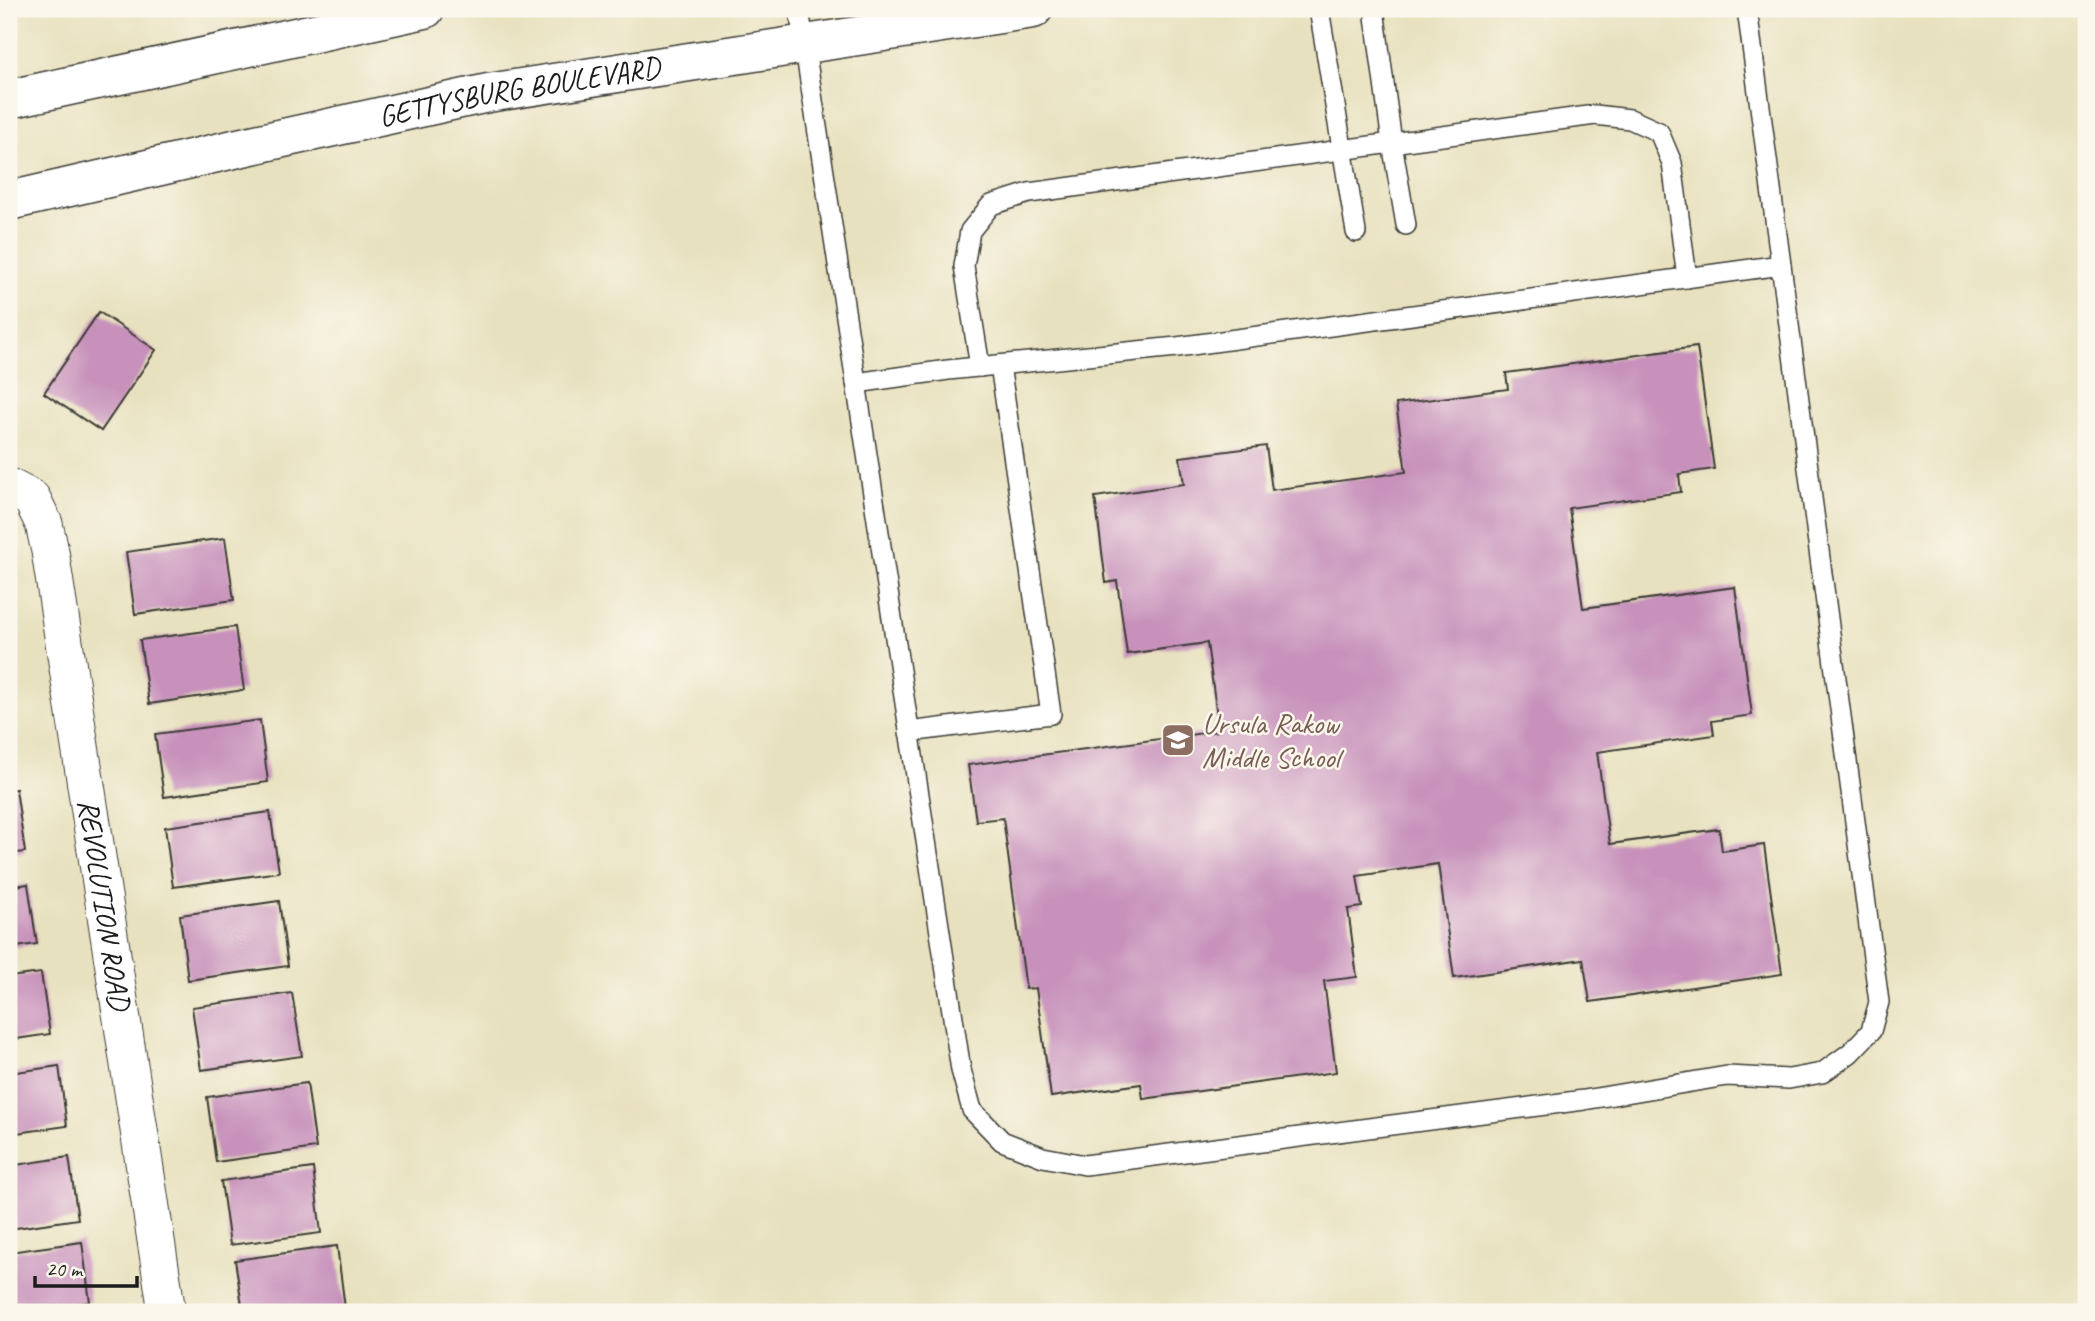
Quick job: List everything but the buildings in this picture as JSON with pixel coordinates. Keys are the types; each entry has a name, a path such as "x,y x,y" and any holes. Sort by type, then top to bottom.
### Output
{"street":[{"path":"9,99 425,9"},
{"name":"GETTYSBURG BOULEVARD","path":"9,201 488,93 801,27 1033,9"},
{"name":"REVOLUTION ROAD","path":"21,493 44,524 50,551 167,1312"}],"lane":[{"path":"1319,9 1356,232"},
{"path":"1374,9 1406,225"},
{"path":"801,27 961,1070 972,1110 1002,1140 1043,1157 1085,1165 1584,1100 1727,1076 1788,1079 1822,1073 1850,1053 1871,1031 1879,1002 1746,9"},
{"path":"909,732 1051,714 990,365 964,266 970,231 992,205 1029,192 1595,115 1630,119 1659,132 1672,163 1687,278"},
{"path":"856,383 990,365 1177,347 1781,265"}],"place":[{"name":"Ursula Rakow Middle School","path":"1178,740"}]}
